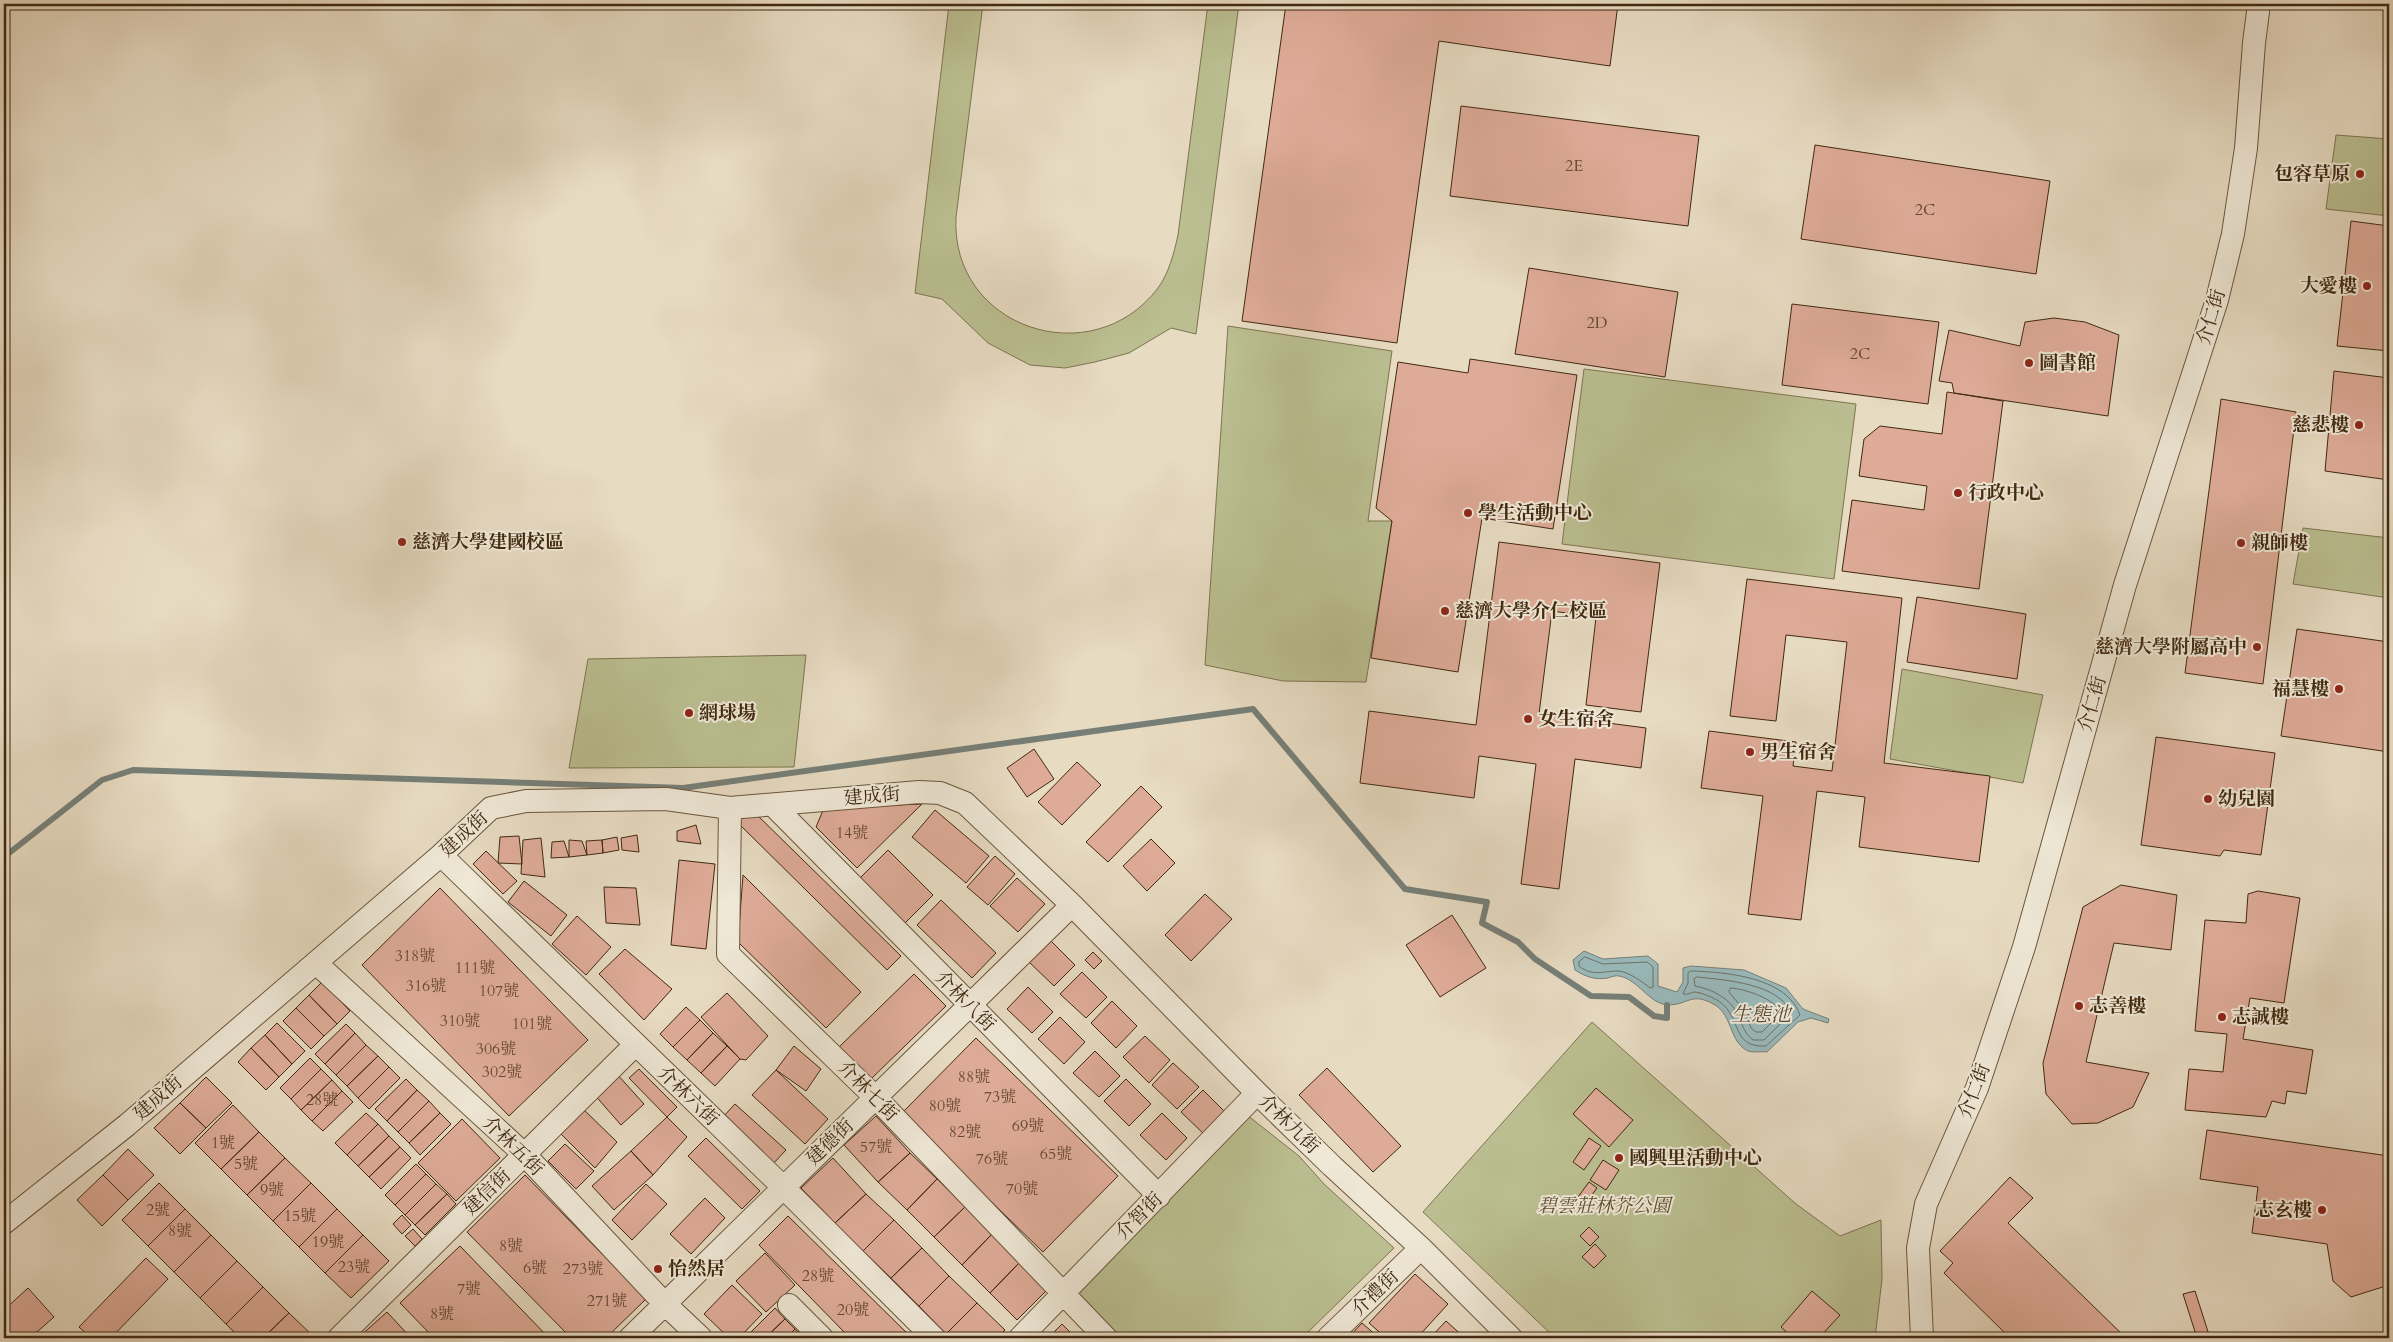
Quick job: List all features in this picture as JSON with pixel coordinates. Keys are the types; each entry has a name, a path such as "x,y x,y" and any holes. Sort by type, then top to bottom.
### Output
{"street":[{"name":"介仁街","path":"1922,1338 1918,1248 1926,1204 1977,1088 2024,946 2125,585 2217,300 2233,234 2246,148 2259,4"},
{"name":"建成街","path":"4,1223 127,1125 441,855 491,808 526,801 666,799 730,808 919,792 940,793 965,803 1072,905"},
{"name":"介林八街","path":"773,804 1159,1196"},
{"name":"介林七街","path":"730,808 728,954 876,1098 1106,1338"},
{"name":"介林六街","path":"441,855 783,1187 934,1338"},
{"name":"建德街","path":"630,1338 1072,905"},
{"name":"介林九街","path":"1072,905 1257,1093 1332,1166 1421,1248 1511,1338"},
{"name":"介林五街","path":"316,963 525,1155 664,1303 701,1338"},
{"name":"建信街","path":"339,1338 635,1045"},
{"name":"介智街","path":"1020,1338 1257,1093"},
{"name":"介禮街","path":"1328,1338 1421,1248"},
{"path":"789,1305 822,1338"}],"green space":[{"path":"949,4 983,4 956,217 960,255 976,287 1000,311 1030,327 1064,333 1098,329 1130,314 1158,288 1165,276 1173,256 1178,235 1208,4 1239,4 1196,334 1171,328 1129,353 1095,362 1065,368 1030,365 988,343 942,299 915,293"},
{"name":"包容草原","path":"2336,135 2389,139 2389,216 2326,209"},
{"path":"1228,326 1392,351 1368,521 1392,521 1366,682 1283,681 1205,665"},
{"path":"1584,369 1856,404 1834,579 1562,544"},
{"path":"2303,528 2389,538 2389,598 2293,584"},
{"name":"網球場","path":"806,655 794,767 569,768 588,659"},
{"path":"1902,669 2043,695 2023,783 1890,759"},
{"name":"碧雲莊林芥公園","path":"1592,1022 1796,1204 1840,1236 1881,1220 1882,1279 1875,1338 1555,1338 1423,1212"},
{"path":"1247,1115 1299,1156 1325,1185 1394,1248 1302,1338 1116,1338 1073,1294 1148,1222"}],"water":[{"name":"生態池","path":"1584,951 1603,959 1648,956 1658,964 1658,986 1677,992 1683,982 1683,968 1691,966 1744,970 1786,988 1803,1009 1829,1019 1828,1023 1811,1018 1798,1022 1767,1052 1748,1051 1737,1042 1725,1016 1715,1005 1700,999 1668,1005 1661,1004 1626,978 1614,976 1599,979 1587,976 1575,970 1573,960"}],"building":[{"path":"1286,4 1618,4 1610,66 1439,41 1397,343 1242,321"},
{"path":"1461,106 1699,136 1688,226 1450,196"},
{"path":"1815,145 2050,181 2036,274 1801,239"},
{"name":"大愛樓","path":"2351,221 2389,226 2389,351 2337,346"},
{"path":"1529,268 1678,292 1665,377 1515,354"},
{"path":"1792,304 1939,322 1928,404 1782,385"},
{"name":"圖書館","path":"2054,318 2085,322 2119,335 2108,416 1954,393 1952,383 1939,381 1949,330 2020,346 2025,322"},
{"name":"學生活動中心","path":"1470,359 1577,375 1553,529 1482,518 1458,672 1371,658 1392,521 1376,508 1398,362 1468,373"},
{"name":"慈悲樓","path":"2334,371 2389,378 2389,480 2325,471"},
{"name":"行政中心","path":"1947,392 2003,401 1979,589 1842,571 1852,500 1924,510 1927,486 1859,476 1864,439 1880,426 1942,434"},
{"name":"親師樓","path":"2221,399 2296,412 2263,684 2185,673"},
{"name":"女生宿舍","path":"1499,542 1660,563 1641,712 1586,705 1596,617 1552,611 1539,714 1646,728 1641,768 1575,759 1559,889 1521,884 1536,764 1479,756 1474,798 1360,783 1369,711 1476,725"},
{"name":"男生宿舍","path":"1747,579 1902,598 1884,763 1990,776 1979,862 1859,847 1865,797 1817,791 1801,920 1748,914 1763,796 1701,788 1709,731 1796,742 1793,766 1832,771 1847,642 1786,635 1776,721 1730,716"},
{"path":"1917,597 2026,614 2017,679 1907,662"},
{"name":"福慧樓","path":"2297,629 2389,642 2389,752 2281,736"},
{"name":"幼兒園","path":"2156,737 2275,753 2261,855 2224,850 2220,856 2141,845"},
{"path":"1034,749 1054,779 1027,797 1007,768"},
{"path":"1077,762 1101,785 1062,825 1038,802"},
{"path":"1141,786 1162,807 1108,862 1086,842"},
{"path":"922,804 857,868 816,827 824,808"},
{"path":"751,809 901,956 887,970 737,822"},
{"path":"935,810 989,856 966,883 912,837"},
{"path":"696,825 701,844 677,841 677,831"},
{"path":"637,835 639,852 622,850 621,838"},
{"path":"519,836 522,864 498,863 500,837"},
{"path":"617,837 619,850 603,853 602,840"},
{"path":"541,838 545,877 521,874 523,840"},
{"path":"1151,839 1175,863 1147,891 1123,866"},
{"path":"569,840 582,841 587,855 569,857"},
{"path":"602,840 603,853 587,855 586,841"},
{"path":"564,841 569,857 551,858 552,842"},
{"path":"888,850 933,895 905,923 860,878"},
{"path":"486,851 517,881 503,894 473,864"},
{"path":"995,856 1015,874 988,905 967,887"},
{"path":"679,860 715,864 706,949 671,945"},
{"path":"743,875 861,992 826,1028 738,942"},
{"path":"1017,878 1045,904 1018,932 990,906"},
{"path":"524,881 567,915 551,936 508,902"},
{"name":"志善樓","path":"2121,885 2177,895 2171,950 2114,943 2086,1062 2149,1073 2133,1107 2098,1123 2072,1124 2046,1094 2043,1063 2083,907"},
{"path":"604,887 636,888 640,925 606,923"},
{"path":"440,888 588,1040 509,1116 362,965"},
{"name":"志誠樓","path":"2258,891 2300,898 2284,1003 2250,998 2243,1039 2313,1050 2306,1094 2287,1091 2285,1104 2272,1101 2266,1117 2185,1110 2189,1069 2223,1072 2227,1034 2195,1031 2205,920 2246,923 2248,894"},
{"path":"1205,894 1232,919 1191,961 1165,935"},
{"path":"941,900 996,953 972,978 917,925"},
{"path":"1452,915 1486,968 1440,997 1406,945"},
{"path":"577,916 611,947 586,975 552,944"},
{"path":"1050,940 1075,965 1054,986 1029,962"},
{"path":"625,949 672,989 644,1020 599,974"},
{"path":"1093,952 1102,961 1094,969 1085,960"},
{"path":"1082,972 1107,997 1086,1018 1060,994"},
{"path":"914,974 946,1006 871,1079 839,1047"},
{"path":"322,982 350,1011 337,1024 309,995"},
{"path":"1028,987 1053,1012 1032,1033 1007,1009"},
{"path":"727,993 768,1036 746,1060 740,1059 701,1017"},
{"path":"309,995 337,1024 324,1036 296,1008"},
{"path":"1112,1001 1137,1026 1116,1048 1091,1023"},
{"path":"686,1007 700,1020 673,1047 660,1034"},
{"path":"296,1008 324,1036 311,1049 283,1021"},
{"path":"1060,1017 1085,1042 1064,1064 1038,1039"},
{"path":"700,1020 713,1033 687,1060 673,1047"},
{"path":"277,1023 305,1051 292,1064 265,1035"},
{"path":"346,1024 355,1033 325,1064 315,1054"},
{"path":"355,1033 366,1045 336,1075 325,1064"},
{"path":"713,1033 727,1046 701,1073 687,1060"},
{"path":"265,1035 292,1064 279,1077 251,1048"},
{"path":"1145,1036 1170,1060 1149,1083 1123,1057"},
{"path":"976,1038 1118,1176 1043,1252 901,1114"},
{"path":"366,1045 378,1056 347,1086 336,1075"},
{"path":"727,1046 740,1059 715,1086 701,1073"},
{"path":"794,1046 821,1069 806,1091 776,1070"},
{"path":"251,1048 279,1077 266,1090 238,1062"},
{"path":"1095,1051 1120,1076 1099,1097 1073,1073"},
{"path":"378,1056 389,1067 358,1098 347,1086"},
{"path":"310,1058 321,1069 291,1099 280,1088"},
{"path":"1173,1063 1199,1087 1177,1109 1152,1085"},
{"path":"389,1067 400,1078 369,1109 358,1098"},
{"path":"1327,1068 1401,1146 1373,1172 1299,1095"},
{"path":"321,1069 332,1080 301,1110 291,1099"},
{"path":"639,1069 677,1107 667,1117 629,1078"},
{"path":"776,1070 828,1119 805,1144 752,1095"},
{"path":"616,1073 644,1104 621,1125 593,1093"},
{"path":"206,1077 232,1103 206,1128 180,1103"},
{"path":"406,1079 417,1090 387,1121 375,1109"},
{"path":"1126,1079 1151,1104 1129,1126 1104,1101"},
{"path":"332,1080 342,1091 312,1121 301,1110"},
{"path":"1596,1088 1633,1120 1609,1147 1573,1114"},
{"path":"417,1090 429,1101 398,1132 387,1121"},
{"path":"1203,1090 1228,1115 1207,1137 1181,1112"},
{"path":"342,1091 353,1102 323,1131 312,1121"},
{"path":"429,1101 440,1113 409,1143 398,1132"},
{"path":"180,1103 206,1128 180,1154 154,1128"},
{"path":"578,1104 617,1142 595,1168 554,1127"},
{"path":"735,1104 786,1150 772,1165 721,1119"},
{"path":"233,1105 259,1132 221,1169 195,1143"},
{"path":"366,1113 378,1124 347,1155 335,1143"},
{"path":"440,1113 451,1124 420,1155 409,1143"},
{"path":"1162,1113 1187,1138 1166,1160 1140,1135"},
{"path":"876,1116 910,1153 878,1182 844,1145"},
{"path":"667,1117 687,1137 653,1175 631,1151"},
{"path":"462,1119 500,1158 456,1201 418,1163"},
{"path":"378,1124 389,1136 358,1166 347,1155"},
{"name":"志玄樓","path":"2207,1130 2389,1156 2389,1285 2351,1297 2333,1281 2327,1244 2252,1233 2258,1187 2200,1179"},
{"path":"259,1132 285,1158 247,1195 221,1169"},
{"path":"389,1136 400,1147 369,1177 358,1166"},
{"path":"706,1138 760,1191 742,1209 688,1156"},
{"path":"1589,1138 1601,1146 1584,1170 1573,1162"},
{"path":"565,1144 594,1171 576,1189 548,1161"},
{"path":"400,1147 411,1158 381,1189 369,1177"},
{"path":"128,1149 154,1175 128,1200 103,1175"},
{"path":"631,1151 653,1175 614,1210 592,1186"},
{"path":"910,1153 937,1179 907,1210 878,1182"},
{"path":"285,1158 311,1183 273,1221 247,1195"},
{"path":"833,1158 866,1194 835,1223 801,1188"},
{"path":"1603,1160 1619,1170 1606,1190 1590,1180"},
{"path":"416,1164 426,1174 395,1205 385,1195"},
{"path":"426,1174 436,1184 405,1215 395,1205"},
{"path":"103,1175 128,1200 102,1226 77,1200"},
{"path":"525,1175 646,1299 606,1338 571,1338 467,1232"},
{"path":"2010,1177 2033,1198 2008,1223 2126,1338 2010,1338 1944,1273 1953,1263 1940,1251"},
{"path":"937,1179 965,1207 934,1237 907,1210"},
{"path":"1589,1182 1597,1188 1586,1203 1578,1197"},
{"path":"159,1183 185,1209 148,1246 122,1220"},
{"path":"311,1183 337,1209 299,1247 273,1221"},
{"path":"436,1184 447,1194 415,1225 405,1215"},
{"path":"646,1184 667,1204 632,1240 612,1220"},
{"path":"447,1194 456,1204 425,1235 415,1225"},
{"path":"866,1194 894,1220 863,1251 835,1223"},
{"path":"705,1198 725,1218 691,1254 670,1234"},
{"path":"965,1207 992,1234 962,1265 934,1237"},
{"path":"185,1209 211,1235 174,1272 148,1246"},
{"path":"337,1209 363,1235 325,1273 299,1247"},
{"path":"402,1215 411,1225 402,1234 393,1224"},
{"path":"788,1216 912,1338 850,1338 759,1245"},
{"path":"894,1220 922,1248 891,1278 863,1251"},
{"path":"1589,1227 1599,1237 1590,1246 1580,1236"},
{"path":"413,1229 422,1239 415,1246 405,1236"},
{"path":"992,1234 1020,1262 990,1293 962,1265"},
{"path":"211,1235 237,1261 200,1298 174,1272"},
{"path":"363,1235 389,1261 351,1298 325,1273"},
{"path":"1595,1244 1606,1256 1594,1268 1582,1257"},
{"path":"460,1246 549,1338 434,1338 400,1303"},
{"path":"922,1248 949,1276 919,1306 891,1278"},
{"path":"765,1253 795,1285 766,1312 736,1281"},
{"path":"146,1258 168,1279 111,1338 91,1338 79,1327"},
{"path":"237,1261 263,1287 226,1324 200,1298"},
{"path":"1020,1262 1048,1289 1017,1320 990,1293"},
{"path":"1415,1274 1448,1304 1417,1338 1386,1338 1369,1323"},
{"path":"949,1276 977,1303 946,1334 919,1306"},
{"path":"732,1285 762,1314 739,1338 729,1338 704,1314"},
{"path":"263,1287 289,1313 263,1338 240,1338 226,1324"},
{"path":"28,1288 54,1317 30,1338 4,1338 4,1310"},
{"path":"1812,1291 1840,1315 1819,1338 1793,1338 1781,1327"},
{"path":"2195,1291 2210,1338 2197,1338 2183,1294"},
{"path":"977,1303 1005,1330 997,1338 951,1338 946,1334"},
{"path":"775,1308 785,1319 765,1338 745,1338"},
{"path":"387,1312 411,1338 359,1337"},
{"path":"289,1313 315,1338 263,1338"},
{"path":"785,1319 795,1329 786,1338 765,1338"},
{"path":"1446,1321 1465,1338 1430,1338"},
{"path":"1362,1323 1379,1338 1348,1338"},
{"path":"1062,1324 1076,1338 1048,1338"},
{"path":"795,1329 805,1338 786,1338"}],"waterway":[{"path":"4,857 102,780 133,770 683,788 1253,709 1405,889 1487,902 1482,923 1518,942 1535,959 1591,996 1629,997 1654,1016 1667,1018 1667,1005"}],"place":[{"name":"包容草原","path":"2360,174"},
{"name":"大愛樓","path":"2367,286"},
{"name":"圖書館","path":"2029,363"},
{"name":"慈悲樓","path":"2359,425"},
{"name":"行政中心","path":"1958,493"},
{"name":"學生活動中心","path":"1468,513"},
{"name":"慈濟大學建國校區","path":"402,542"},
{"name":"親師樓","path":"2241,543"},
{"name":"慈濟大學介仁校區","path":"1445,611"},
{"name":"慈濟大學附屬高中","path":"2257,647"},
{"name":"福慧樓","path":"2339,689"},
{"name":"網球場","path":"689,713"},
{"name":"女生宿舍","path":"1528,719"},
{"name":"男生宿舍","path":"1750,752"},
{"name":"幼兒園","path":"2208,799"},
{"name":"志善樓","path":"2079,1006"},
{"name":"志誠樓","path":"2222,1017"},
{"name":"國興里活動中心","path":"1619,1158"},
{"name":"志玄樓","path":"2322,1210"},
{"name":"怡然居","path":"658,1269"}]}
